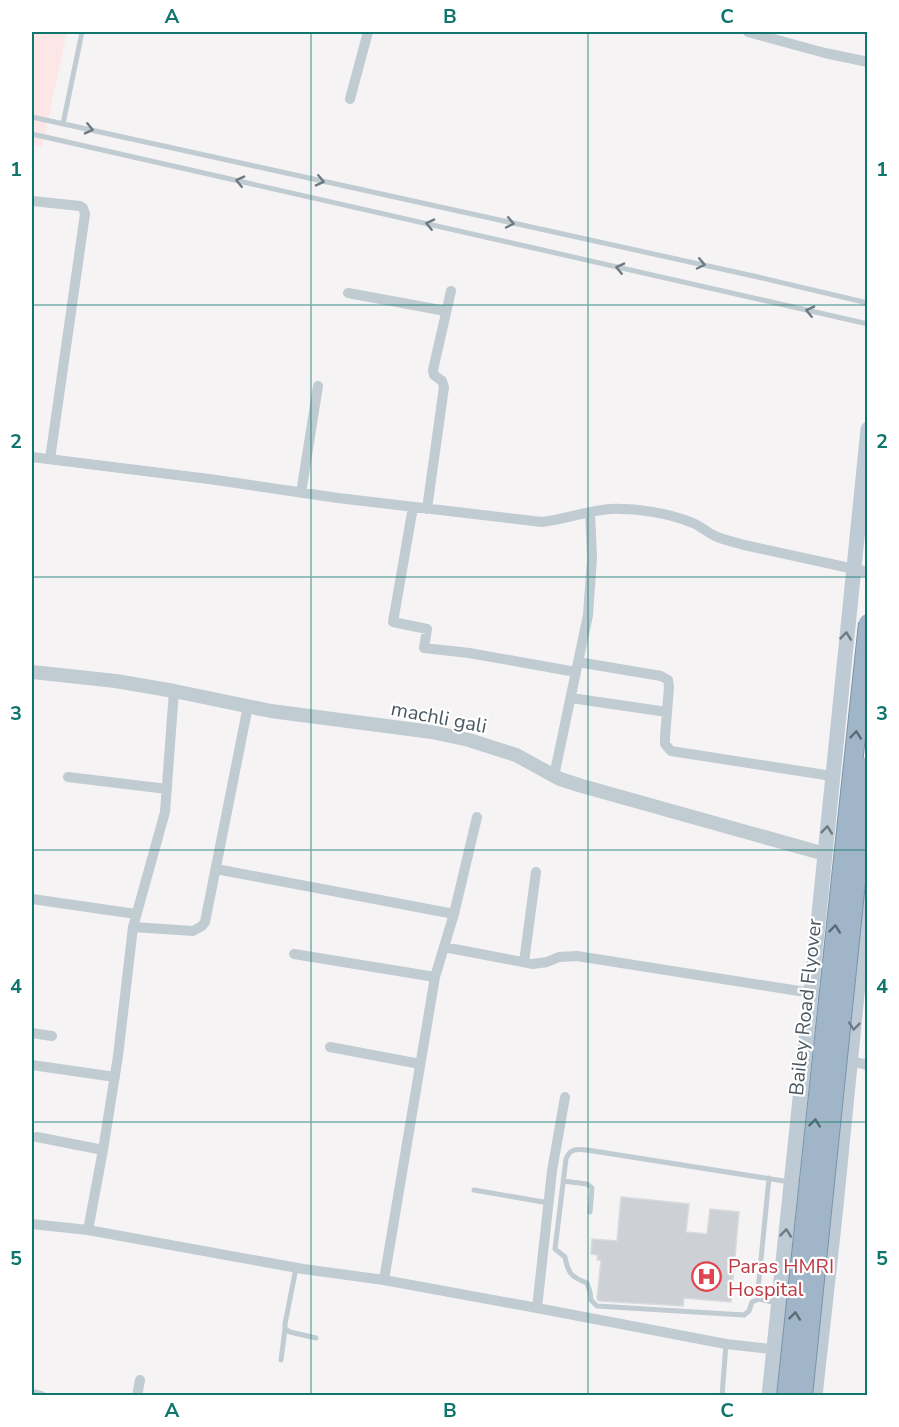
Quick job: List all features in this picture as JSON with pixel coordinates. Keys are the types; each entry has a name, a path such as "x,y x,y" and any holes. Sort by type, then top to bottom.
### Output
{"highway":[{"name":"Bailey Road Flyover","path":"786,1395 867,623"},
{"name":"Bailey Road Flyover","path":"803,1395 867,766"}],"main road":[{"path":"769,1395 832,776 860,571 867,429"},
{"path":"815,1395 867,886 823,880"}],"street":[{"path":"351,99 368,32"},
{"path":"748,32 867,62"},
{"path":"32,201 80,206 85,214 50,459"},
{"path":"427,509 444,387 442,381 434,375 433,370 451,291"},
{"path":"348,293 446,311"},
{"path":"301,493 318,386"},
{"path":"32,457 542,522 612,509 664,514 696,525 725,540 860,571"},
{"path":"413,507 393,622 427,628 423,648 665,677 669,687 665,744 673,752 832,776"},
{"path":"554,776 590,598 592,558 590,512"},
{"name":"machli gali","path":"32,672 116,681 271,711 441,734 516,755 554,776 582,786 825,854"},
{"path":"88,1230 115,1077 133,927 165,812 174,692"},
{"path":"571,698 667,712"},
{"path":"133,927 186,931 198,929 205,922 248,706"},
{"path":"68,777 167,789"},
{"path":"384,1280 435,977 454,914 477,817"},
{"path":"216,869 454,914"},
{"path":"524,963 536,872"},
{"path":"32,899 136,914"},
{"path":"444,947 524,963 540,964 559,957 577,956 856,1001"},
{"path":"294,954 435,977"},
{"path":"32,1033 52,1036"},
{"path":"330,1047 420,1064"},
{"path":"850,1061 867,1065"},
{"path":"32,1065 115,1077"},
{"path":"537,1308 552,1171 565,1097"},
{"path":"38,1137 103,1150"},
{"path":"32,1224 88,1230 296,1268 384,1280 726,1344 774,1348 819,1359"},
{"path":"137,1395 140,1380"},
{"path":"32,1394 42,1395"}],"lane":[{"path":"63,124 82,32"},
{"path":"32,117 867,303"},
{"path":"32,134 867,324"},
{"path":"778,1304 759,1299 752,1302 749,1311 744,1315 597,1306 591,1300 586,1283 575,1279 567,1270 565,1257 555,1249 563,1181 568,1155 572,1150 580,1149 792,1182"},
{"path":"759,1299 769,1178"},
{"path":"563,1181 587,1184 592,1188 590,1212"},
{"path":"474,1190 549,1203"},
{"path":"281,1360 285,1324 296,1268"},
{"path":"285,1329 316,1338"},
{"path":"722,1395 726,1344"}],"shaded area":[{"path":"32,32 67,32 42,147 32,145"}],"building":[{"path":"621,1197 689,1204 686,1232 707,1234 710,1209 739,1212 731,1302 684,1298 683,1306 599,1301 597,1299 601,1260 597,1260 598,1255 591,1254 592,1239 617,1241"}],"place":[{"name":"Paras HMRI Hospital","path":"707,1277"}]}
